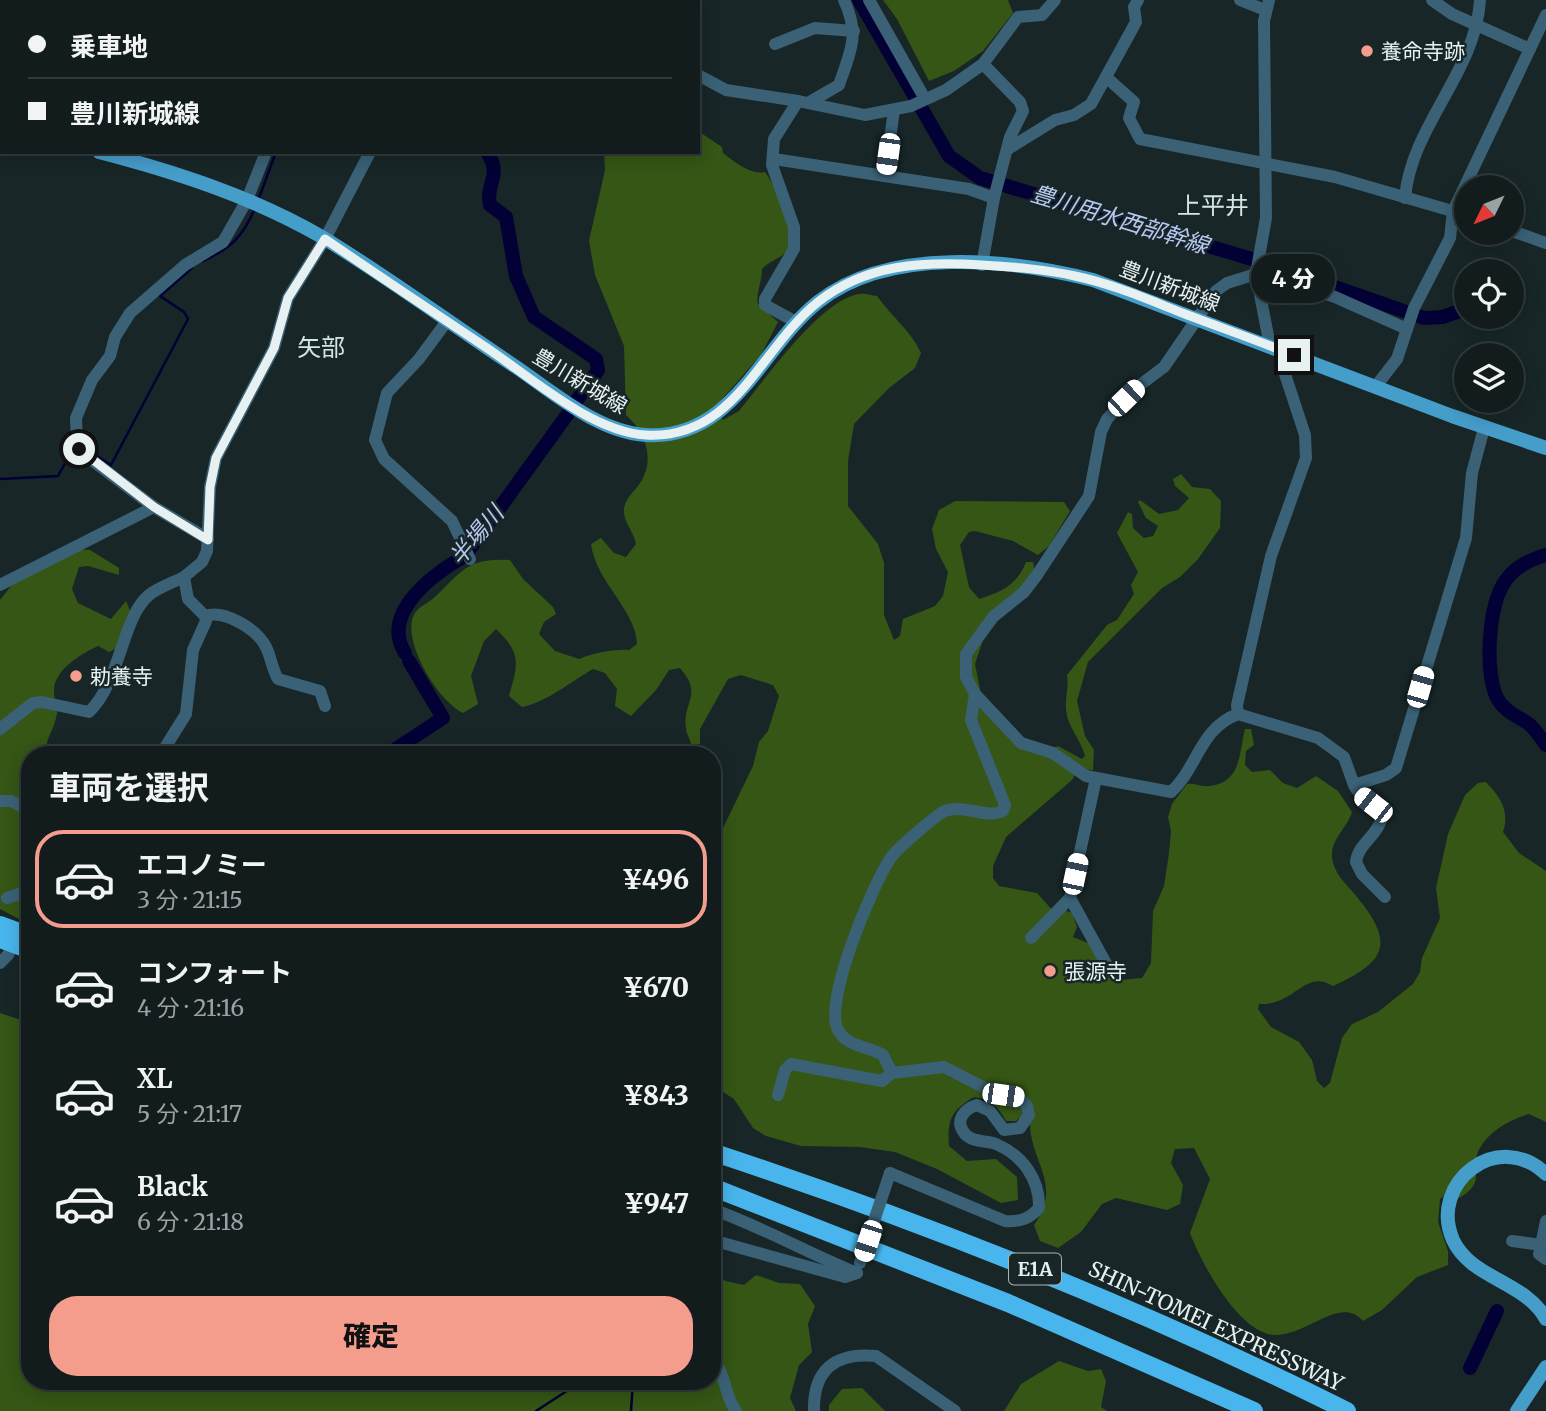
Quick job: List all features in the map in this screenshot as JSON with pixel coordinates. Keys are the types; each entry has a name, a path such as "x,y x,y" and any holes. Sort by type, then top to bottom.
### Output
{"highway":[{"path":"0,925 21,933"},
{"path":"0,939 21,947"},
{"path":"0,949 21,955"},
{"name":"SHIN-TOMEI EXPRESSWAY","path":"721,1155 926,1226 1133,1309 1347,1411"},
{"name":"E1A","path":"721,1191 1008,1303 1254,1411"}],"main road":[{"name":"豊川新城線","path":"128,156 277,211 325,239 600,422 623,431 646,435 668,434 695,426 725,410 796,322 841,287 880,270 919,263 1032,269 1084,278 1484,428 1546,448"},
{"path":"1546,1174 1525,1160 1506,1154 1486,1158 1470,1169 1456,1186 1448,1205 1448,1224 1454,1242 1468,1259 1527,1295 1546,1319"},
{"path":"1517,1411 1546,1367"}],"street":[{"path":"796,322 765,305 765,299 794,249 795,239 772,171 774,139 803,102 839,85 854,31 854,21 844,0"},
{"path":"869,0 919,102"},
{"path":"700,76 726,90 865,115 894,110 946,90 983,64 1010,24 1022,16 1042,15 1055,0"},
{"path":"1008,149 1055,120 1074,115 1091,104 1136,22 1134,7 1138,0"},
{"path":"1238,714 1237,705 1271,556 1306,458 1306,435 1276,348 1257,267 1265,228 1267,5 1240,0"},
{"path":"1432,0 1479,26 1530,49"},
{"path":"1405,198 1410,164 1479,26 1480,0"},
{"path":"1376,386 1397,359 1409,321 1450,238 1453,211 1546,15"},
{"path":"775,44 816,28 854,31"},
{"path":"982,265 1010,137 1023,111 1020,102 983,64"},
{"path":"1107,78 1134,102 1129,118 1140,139 1335,177 1453,211"},
{"path":"884,176 894,110"},
{"path":"208,540 154,507 82,452 76,418 92,380 110,356 115,337 130,313 185,265 223,242 232,231 265,154"},
{"path":"0,729 33,704 42,702 89,712 115,672 135,612 155,591 184,578 202,562 208,540 210,487 216,458 274,348 288,298 325,239 369,154"},
{"path":"774,159 969,189 997,190"},
{"path":"1524,235 1546,243"},
{"path":"1385,897 1363,874 1356,862 1360,849 1379,829 1381,820 1373,805 1357,792 1344,757 1318,738 1238,714 1212,728 1191,766 1171,792 1096,778 1078,773 1053,753 1021,743 975,694 966,677 966,654 993,617 1024,592 1089,496 1094,486 1101,432 1107,419 1136,388 1164,367 1216,291 1257,267 1335,297 1409,321"},
{"path":"447,321 419,359 387,393 375,440 384,459 452,521 468,556"},
{"path":"1354,785 1386,775 1396,768 1466,538 1472,473 1484,428"},
{"path":"0,585 154,507"},
{"path":"184,578 188,598 205,616"},
{"path":"205,616 222,614 239,622 262,641 278,679 320,691 325,706"},
{"path":"166,746 186,714 193,650 205,616"},
{"path":"892,1073 883,1055 847,1041 839,1033 836,1022 841,986 862,912 899,848 942,813 953,809 996,814 1003,811 1005,805 971,720 975,694"},
{"path":"1031,938 1070,898 1096,778"},
{"path":"0,801 11,801 21,806"},
{"path":"7,898 21,893"},
{"path":"1070,898 1109,969"},
{"path":"0,963 8,955 14,938 21,934"},
{"path":"721,1243 845,1277 859,1268 890,1173 1005,1221 1018,1222 1031,1217 1039,1208 1039,1188 1021,1161 994,1143 975,1140 965,1135 961,1125 961,1116 967,1108 977,1105 990,1111 1004,1130 1020,1128 1029,1115 1027,1106 1017,1097 987,1089 944,1067 892,1073 882,1082 791,1064 785,1070 778,1095"},
{"path":"721,1212 750,1223 814,1256 859,1268"},
{"path":"1546,1221 1539,1254 1546,1259"},
{"path":"1512,1241 1541,1245"},
{"path":"814,1411 817,1380 831,1365 860,1354 876,1356 955,1411"},
{"path":"721,1374 730,1402 736,1411"}],"green space":[{"path":"883,0 1008,0 1013,13 983,51 954,71 929,81 897,19"},
{"path":"700,132 722,147 723,153 743,167 754,172 765,172 775,188 788,222 790,242 785,252 762,269 758,304 778,322 761,355 714,408 723,420 739,411 811,325 845,299 862,294 877,296 912,338 921,353 915,368 889,388 854,424 848,461 848,506 878,544 884,563 884,615 894,640 900,636 903,619 935,606 943,596 948,572 936,549 932,529 939,510 955,501 1064,502 1070,511 1049,546 1038,555 1013,541 975,531 969,532 960,545 969,587 979,599 1008,586 1026,562 1033,562 1035,572 986,631 975,664 982,699 1002,729 1045,753 1058,746 1082,759 1085,756 1067,715 1067,675 1107,625 1117,620 1134,594 1131,585 1138,572 1117,533 1128,512 1132,514 1133,528 1144,538 1153,536 1158,526 1146,518 1138,502 1140,500 1159,514 1178,510 1189,498 1175,486 1173,479 1181,474 1192,487 1210,489 1221,501 1220,528 1198,559 1180,577 1162,588 1088,662 1077,701 1085,736 1094,750 1093,770 1078,769 1072,780 1006,837 993,866 993,878 999,886 1037,893 1056,914 1064,910 1072,913 1077,927 1073,937 1088,943 1106,958 1121,980 1142,978 1151,963 1153,911 1164,886 1171,831 1168,817 1172,804 1187,784 1209,786 1228,779 1237,765 1245,729 1251,729 1254,745 1246,751 1245,765 1252,772 1270,770 1283,783 1297,788 1316,776 1338,791 1352,812 1334,843 1332,860 1339,875 1366,908 1380,936 1376,957 1352,976 1333,986 1315,981 1282,1000 1259,1004 1258,1009 1271,1027 1299,1042 1312,1060 1317,1081 1324,1088 1330,1083 1342,1038 1352,1024 1378,1012 1413,984 1420,972 1422,958 1440,918 1436,888 1448,834 1465,795 1478,783 1486,782 1504,810 1503,832 1519,853 1546,871 1546,1122 1529,1114 1506,1123 1487,1138 1478,1152 1473,1187 1459,1198 1446,1194 1440,1199 1438,1222 1448,1251 1448,1265 1417,1277 1382,1310 1363,1321 1354,1314 1344,1312 1287,1334 1274,1335 1261,1331 1235,1310 1212,1278 1190,1233 1210,1179 1194,1148 1175,1149 1171,1163 1183,1185 1180,1204 1167,1210 1116,1198 1102,1204 1081,1232 1058,1248 1040,1241 1034,1225 1046,1198 1046,1186 1030,1124 1019,1118 1016,1121 1006,1121 997,1107 985,1099 974,1097 956,1111 950,1122 949,1146 967,1161 996,1159 1017,1177 1018,1200 1001,1203 937,1169 895,1152 860,1147 801,1146 766,1136 753,1128 734,1099 721,1091 721,834 753,766 759,742 768,731 779,696 773,685 741,675 728,679 700,729 700,744 691,744 686,730 690,685 680,668 669,670 656,690 631,716 615,706 617,689 605,673 593,669 549,696 522,707 509,696 516,667 514,652 496,629 484,641 471,676 478,704 463,713 444,697 425,671 413,642 411,628 415,613 468,567 485,561 510,560 523,579 553,607 556,614 544,622 539,634 555,651 579,659 604,652 629,650 637,644 630,619 600,571 591,544 601,538 614,553 626,557 636,544 624,508 642,480 648,462 646,444 626,415 624,346 595,275 589,241 605,170 604,154 700,154"},
{"path":"77,549 90,550 119,568 119,575 88,566 79,567 72,589 78,603 111,619 126,601 131,613 117,648 109,652 98,646 70,663 58,676 54,691 57,714 47,746 21,746 19,919 0,909 0,600 11,586"},
{"path":"0,1013 21,1020 21,1390 721,1390 721,1278 744,1285 756,1275 779,1283 800,1284 815,1306 808,1324 812,1352 799,1365 790,1398 796,1411 0,1411"},
{"path":"1059,1361 1088,1371 1101,1369 1106,1381 1101,1407 1107,1411 1004,1411 1021,1384"},
{"path":"862,1388 885,1411 829,1411 829,1405 842,1389"}],"waterway":[{"name":"豊川用水西部幹線","path":"859,0 949,156 980,178 1272,265 1424,318 1454,313"},
{"path":"259,198 275,154"},
{"name":"半場川","path":"488,154 494,167 490,205 506,217 516,276 534,317 596,359 598,370 577,400"},
{"path":"203,261 235,240 246,227 255,208"},
{"path":"94,454 111,465 188,319 184,312 160,296 192,268"},
{"name":"半場川","path":"405,653 399,638 399,624 405,609 425,584 465,556 567,415"},
{"path":"0,479 58,476 69,456 78,453"},
{"path":"1546,555 1524,564 1506,580 1495,604 1490,637 1490,670 1496,696 1506,709 1532,726 1546,745"},
{"name":"半場川","path":"400,746 443,718 409,661"},
{"path":"1470,1368 1497,1311"},
{"path":"536,1411 568,1390"},
{"path":"631,1411 632,1390"}],"place":[{"name":"養命寺跡","path":"1367,51"},
{"name":"勅養寺","path":"76,676"},
{"name":"張源寺","path":"1050,971"}],"district":[{"name":"上平井","path":"1213,205"},
{"name":"矢部","path":"321,347"}],"route":[{"path":"79,449 154,507 208,540 211,474 216,458 274,348 288,298 299,276 325,239 600,422 623,431 646,435 668,434 695,426 725,410 792,326 819,302 857,279 902,265 942,262 1032,269 1076,276 1120,289 1294,355"}]}
